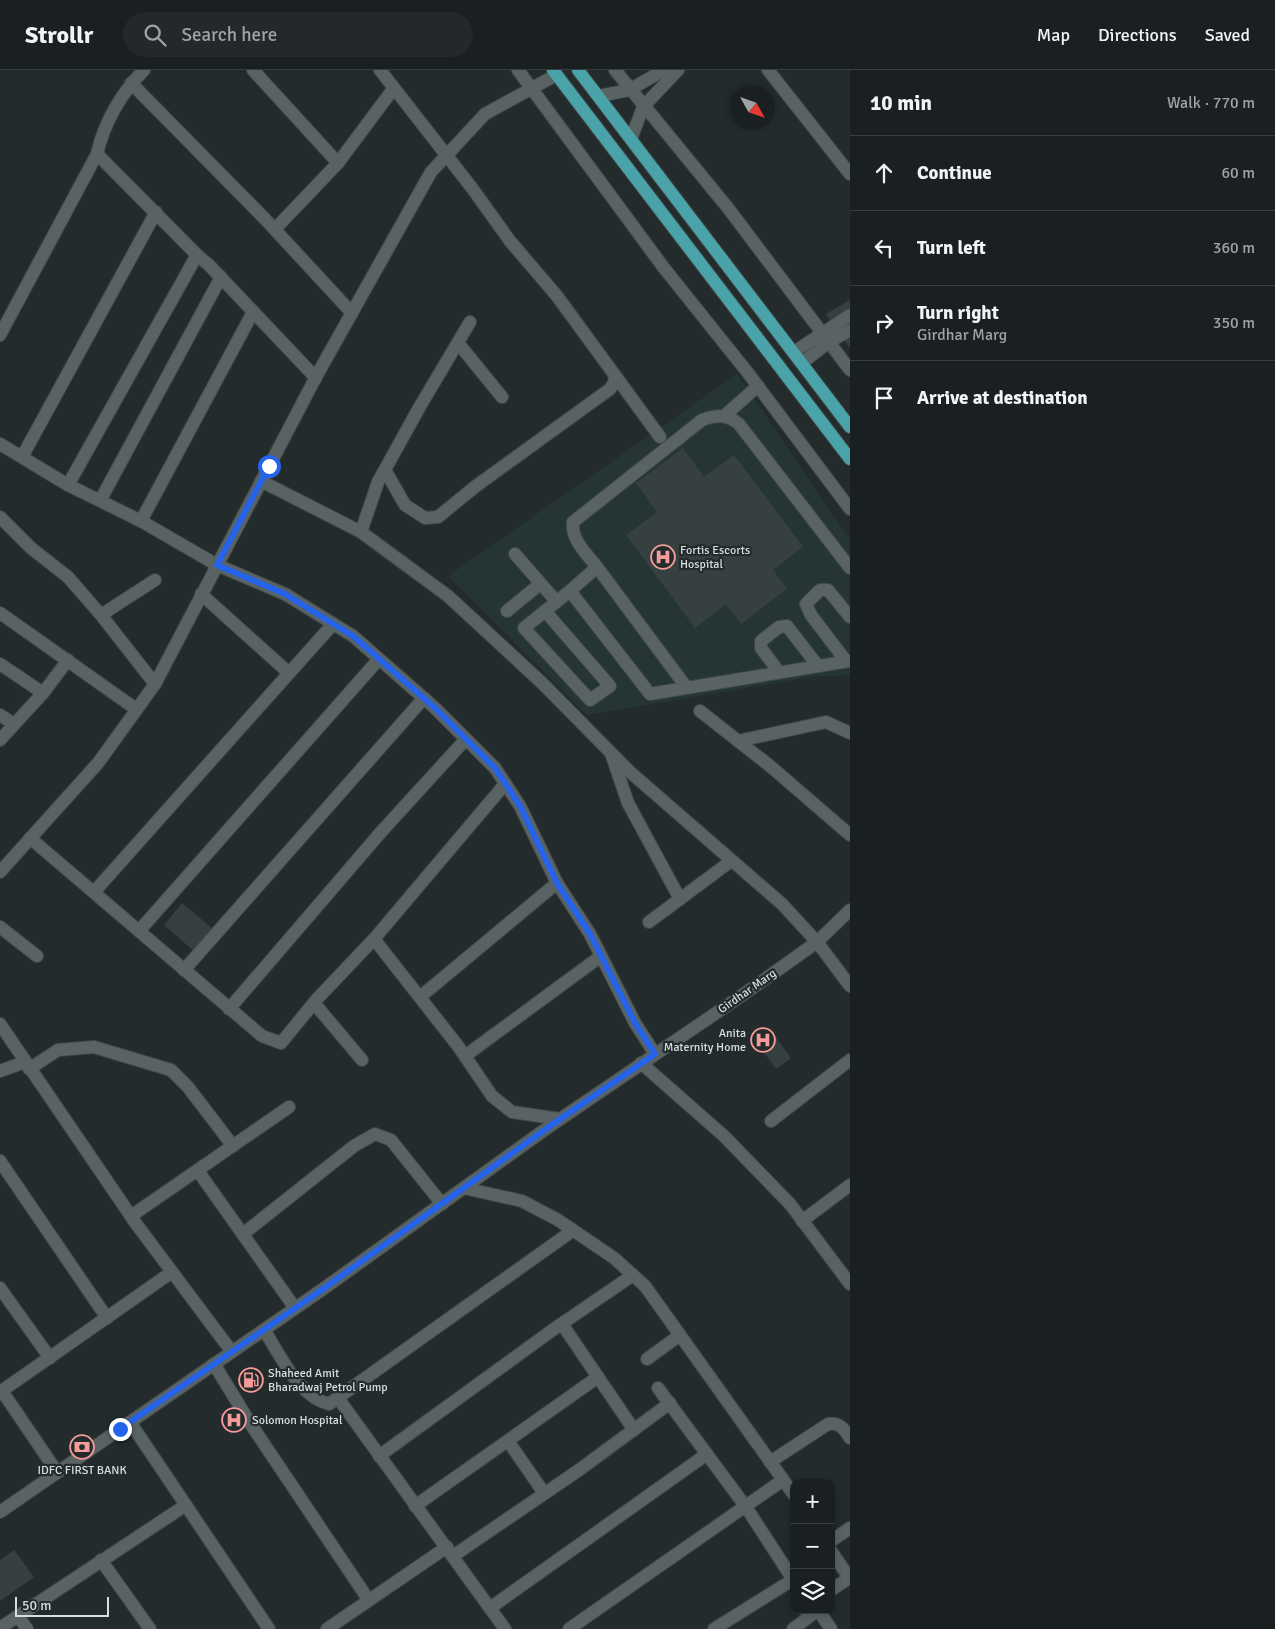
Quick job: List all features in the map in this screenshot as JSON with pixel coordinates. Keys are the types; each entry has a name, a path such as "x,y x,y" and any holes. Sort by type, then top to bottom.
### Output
{"main road":[{"path":"578,70 850,426"},
{"path":"555,72 850,459"}],"street":[{"path":"0,335 97,154 102,131 131,83 144,70"},
{"path":"253,70 338,163"},
{"path":"380,70 510,240 557,296 660,437"},
{"path":"518,70 664,268 758,386 850,509"},
{"path":"615,70 629,90 728,208 850,370"},
{"path":"599,96 629,90 664,70"},
{"path":"631,139 643,107 678,70"},
{"path":"768,70 850,174"},
{"path":"0,872 98,763 155,684 316,378 431,172 485,114 532,88 555,72"},
{"path":"131,83 275,229 352,312"},
{"path":"275,229 338,163 394,88"},
{"path":"97,154 221,278 316,378"},
{"path":"22,456 156,212"},
{"path":"68,485 197,256"},
{"path":"101,499 221,278"},
{"path":"141,520 253,312"},
{"path":"802,363 825,337 850,315"},
{"path":"361,532 385,470 470,322"},
{"path":"794,352 825,337 850,330"},
{"path":"458,343 502,396"},
{"path":"385,470 405,505 425,518 438,516 476,486 610,389 615,381 614,374"},
{"path":"724,416 758,386"},
{"path":"687,688 572,532 574,522 702,420 714,416 724,416 739,424 850,568"},
{"path":"0,444 68,485 101,499 141,520 217,565 285,594 353,636 424,698 495,768 520,806 557,883 590,934 635,1023 655,1054"},
{"path":"261,481 361,532 448,596 542,683 611,753 731,861 782,904 817,942 850,986"},
{"path":"0,517 31,548 68,577 102,615 155,684"},
{"path":"515,554 556,601"},
{"path":"545,611 610,686 590,700 524,628 597,567"},
{"path":"102,615 155,580"},
{"path":"507,611 540,584"},
{"path":"570,591 650,694 848,661 811,615 806,604 820,590 828,590 850,617"},
{"path":"201,594 289,673"},
{"path":"0,613 136,709"},
{"path":"94,892 333,624"},
{"path":"779,672 762,648 761,641 779,626 787,626 791,630 818,666"},
{"path":"139,931 379,659"},
{"path":"0,740 43,692 68,660"},
{"path":"0,664 43,692"},
{"path":"184,970 424,698"},
{"path":"700,711 850,835"},
{"path":"0,715 14,724"},
{"path":"738,741 826,722 850,733"},
{"path":"229,1009 381,832 466,739"},
{"path":"611,753 628,803 680,899"},
{"path":"30,838 262,1036 281,1043 314,1003 374,939 505,784"},
{"path":"649,922 731,861"},
{"path":"420,997 557,883"},
{"name":"Girdhar Marg","path":"0,1512 264,1330 555,1122 817,942 850,910"},
{"path":"0,927 36,956"},
{"path":"374,939 465,1056 492,1096 512,1112 555,1122"},
{"path":"465,1056 601,956"},
{"path":"314,1003 362,1060"},
{"path":"0,1024 131,1216 232,1352"},
{"path":"0,1071 27,1066 58,1050 94,1047 171,1070 188,1087 233,1146"},
{"path":"771,1121 850,1060"},
{"path":"641,1063 724,1136 790,1204 850,1284"},
{"path":"131,1216 289,1107"},
{"path":"243,1234 354,1146 375,1134 391,1140 442,1204"},
{"path":"0,1161 107,1318"},
{"path":"198,1171 295,1308"},
{"path":"802,1221 850,1185"},
{"path":"464,1188 522,1201 558,1220 614,1258 645,1286 790,1490"},
{"path":"264,1330 304,1392 317,1401 329,1404 572,1231"},
{"path":"57,1472 1,1391 172,1272"},
{"path":"380,1456 633,1275"},
{"path":"0,1288 50,1358"},
{"path":"562,1324 634,1430"},
{"path":"647,1359 680,1335"},
{"path":"214,1364 250,1423 368,1599"},
{"path":"415,1506 598,1377"},
{"path":"658,1388 746,1507 790,1575"},
{"path":"338,1398 505,1629"},
{"path":"327,1629 368,1599 450,1552 544,1493 670,1403"},
{"path":"130,1422 269,1629"},
{"path":"770,1462 828,1424 835,1423 840,1425 850,1438"},
{"path":"508,1440 544,1493"},
{"path":"490,1608 707,1454"},
{"path":"569,1629 783,1480"},
{"path":"0,1628 186,1505"},
{"path":"835,1546 850,1528"},
{"path":"835,1554 850,1578 835,1587"},
{"path":"102,1560 150,1629"},
{"path":"714,1629 790,1582"},
{"path":"793,1629 813,1614"},
{"path":"821,1614 831,1629"},
{"path":"18,1616 27,1629"}],"shaded area":[{"name":"Fortis Escorts Hospital","path":"737,374 850,539 850,675 812,677 587,715 448,576"}],"building":[{"path":"850,300 850,348 826,314"},
{"path":"683,448 704,477 734,455 803,547 773,570 787,589 741,624 726,604 695,628 626,535 657,512 636,483"},
{"path":"182,903 214,930 195,952 164,925"},
{"path":"769,1028 791,1058 776,1069 754,1039"},
{"path":"236,1405 247,1425 230,1434 220,1414"},
{"path":"14,1550 34,1577 0,1601 0,1560"}],"place":[{"name":"Fortis Escorts Hospital","path":"663,557"},
{"name":"Anita Maternity Home","path":"763,1040"},
{"name":"Shaheed Amit Bharadwaj Petrol Pump","path":"251,1380"},
{"name":"Solomon Hospital","path":"234,1420"},
{"name":"IDFC FIRST BANK","path":"82,1447"}],"route":[{"path":"120,1429 323,1289 550,1126 655,1054 635,1023 590,934 557,883 520,806 495,768 435,708 353,636 285,594 217,565 269,466"}]}
